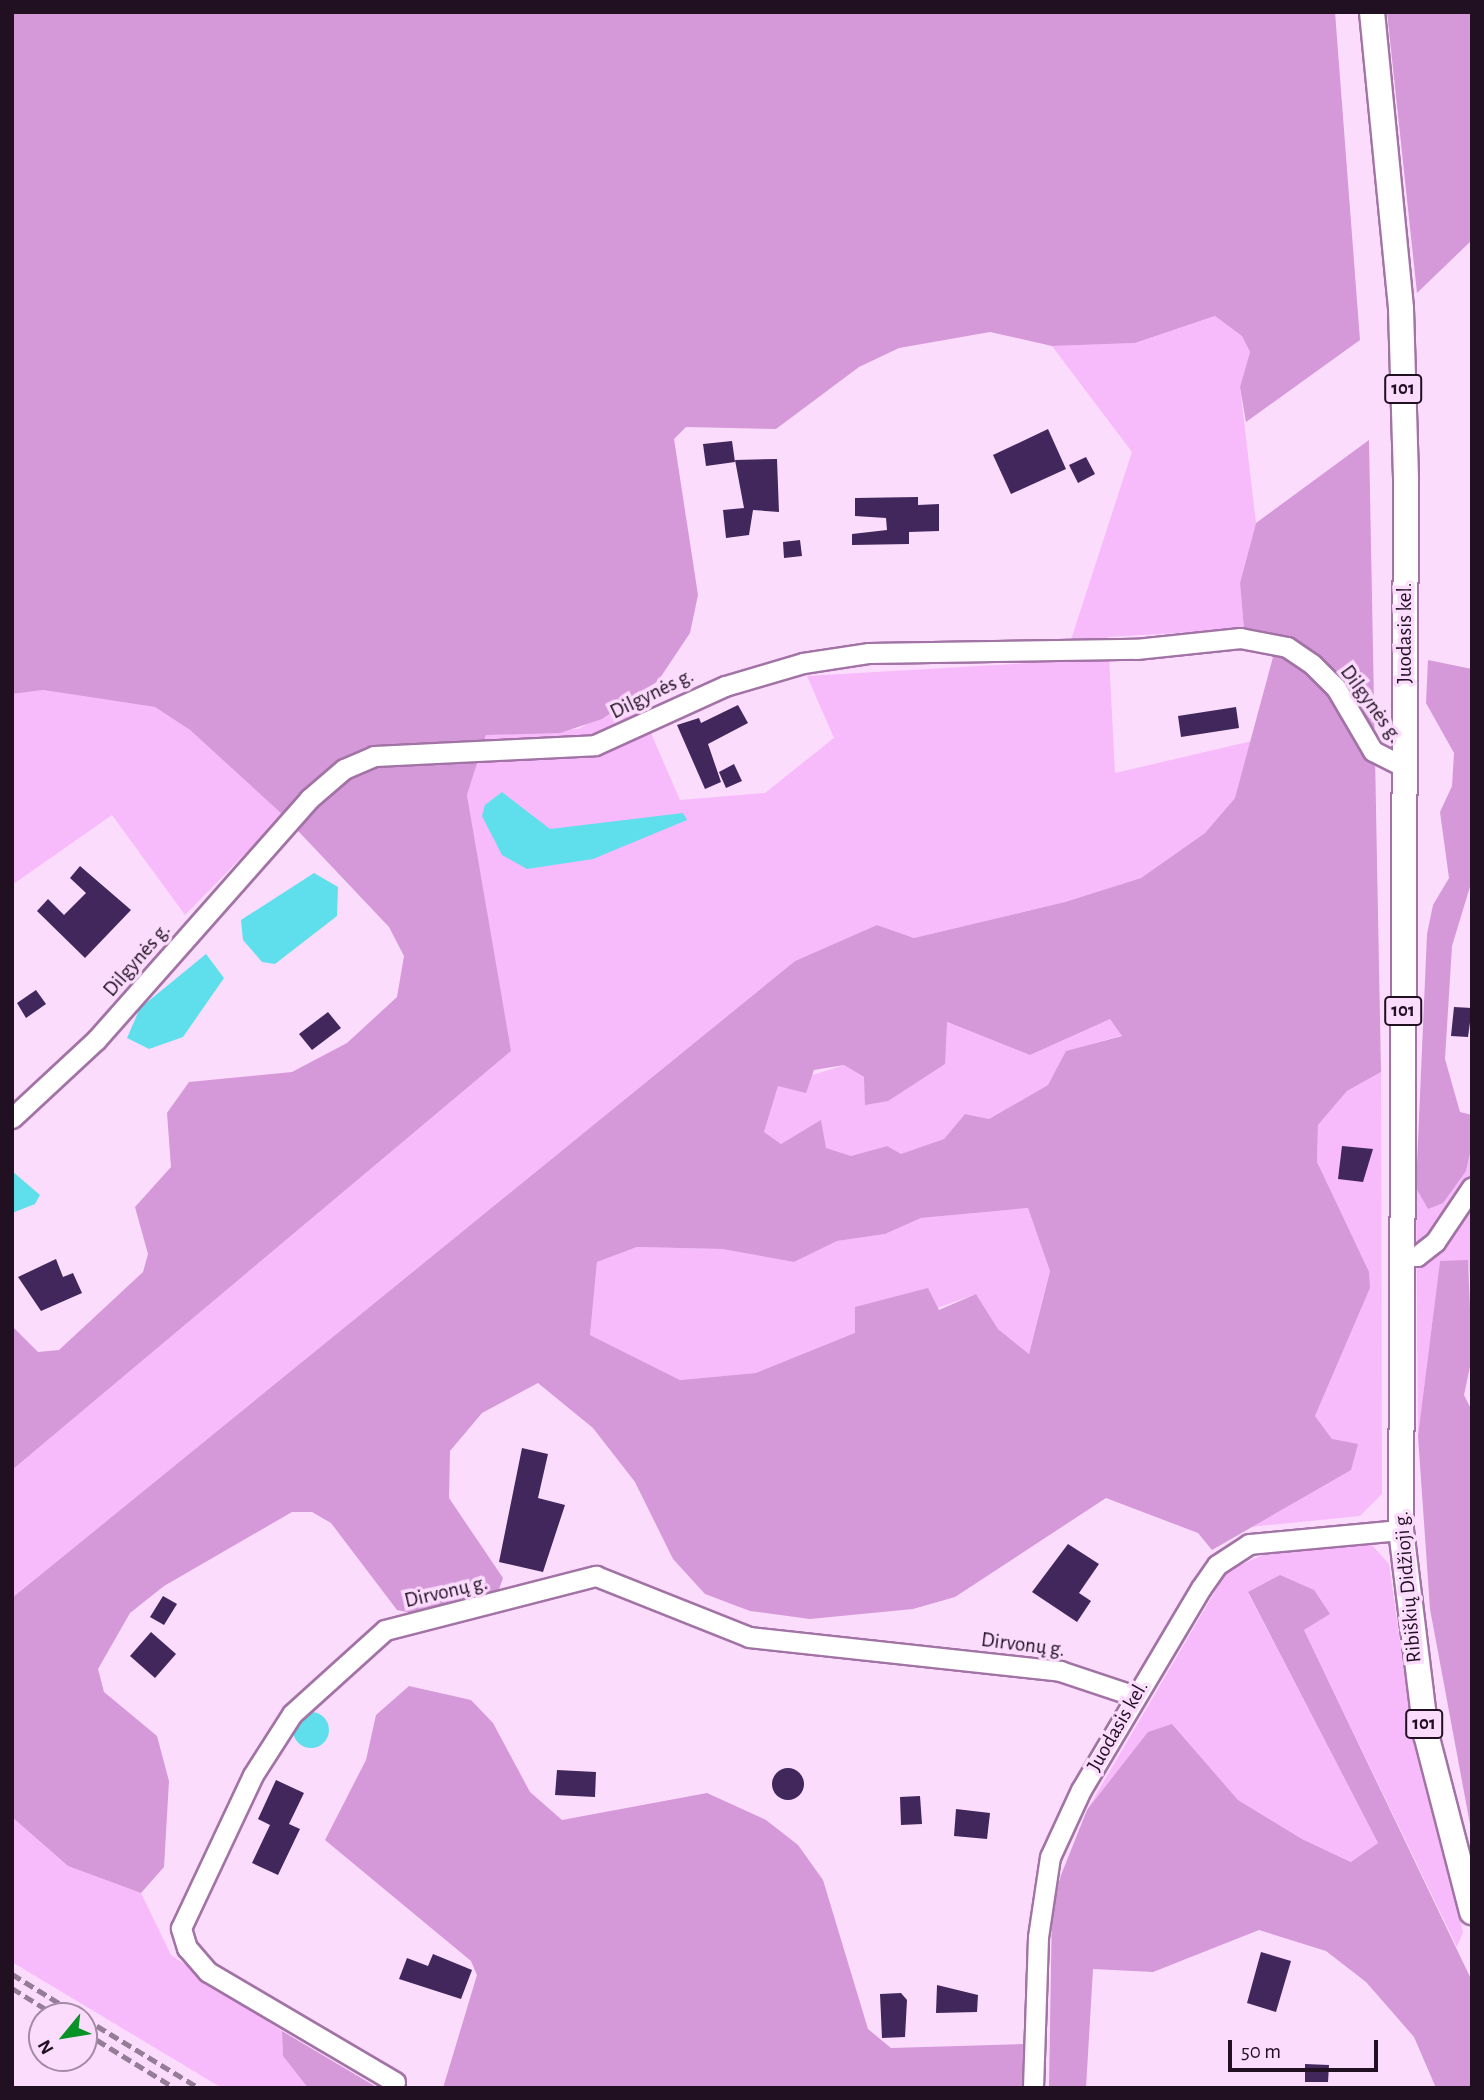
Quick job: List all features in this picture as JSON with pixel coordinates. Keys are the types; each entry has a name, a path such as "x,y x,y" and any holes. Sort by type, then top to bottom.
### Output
{"main road":[{"name":"Juodasis kel.","path":"1372,12 1401,309 1405,767 1401,1255"},
{"name":"Ribiškių Didžioji g.","path":"1401,1255 1401,1530 1426,1734 1472,1912"}],"street":[{"name":"Dilgynės g.","path":"12,1118 96,1040 309,799 344,769 374,756 595,745 725,686 803,663 869,653 1136,649 1240,638 1287,647 1312,664 1336,688 1373,751 1405,767"},
{"path":"1401,1255 1417,1256 1435,1242 1472,1187"},
{"name":"Juodasis kel.","path":"1032,2088 1038,1937 1050,1857 1135,1696 1201,1588 1234,1553 1267,1540 1401,1530"},
{"name":"Dirvonų g.","path":"395,2082 208,1972 187,1948 181,1928 253,1775 292,1714 385,1630 596,1576 749,1637 1060,1671 1135,1696"}],"shaded area":[{"path":"12,12 1335,12 1360,340 1246,422 1240,387 1250,352 1242,336 1215,316 1135,343 1052,346 990,332 899,348 859,367 776,429 686,427 674,439 698,595 690,633 658,681 602,719 560,733 486,735 467,795 511,1051 12,1470 12,1326 38,1352 59,1350 143,1272 148,1254 135,1207 171,1167 167,1113 189,1082 292,1072 347,1043 397,997 404,956 389,927 283,815 190,730 155,707 43,690 12,694"},
{"path":"1387,12 1472,12 1472,240 1417,293"},
{"path":"1216,316 1242,336 1250,352 1240,387 1256,523 1240,583 1244,629 1108,637 1115,773 1252,741 1235,798 1205,833 1141,878 1065,902 914,938 877,925 795,961 12,1598 12,1470 510,1051 467,795 486,735 578,729 636,699 680,800 765,793 834,738 807,676 1064,661 1132,452 1052,346 1135,343"},
{"path":"1369,440 1381,1072 1347,1091 1318,1125 1317,1162 1369,1272 1370,1288 1315,1416 1332,1439 1358,1444 1351,1470 1212,1550 1198,1533 1106,1498 955,1597 913,1609 810,1619 750,1611 705,1594 673,1559 635,1482 593,1428 538,1383 482,1413 450,1451 449,1498 503,1578 498,1592 422,1615 397,1610 331,1523 312,1512 292,1512 164,1586 130,1613 98,1669 104,1692 157,1736 169,1781 164,1867 141,1893 68,1866 12,1817 12,1598 795,961 877,925 914,938 1065,902 1141,878 1205,833 1235,798 1273,657 1244,629 1240,583 1256,523","holes":["1110,1019 1122,1036 1066,1051 1048,1085 989,1119 965,1114 944,1139 901,1154 887,1146 851,1156 826,1148 821,1120 781,1144 764,1132 778,1086 806,1093 814,1070 844,1065 864,1077 865,1105 888,1101 945,1064 947,1022 1030,1055","1028,1208 1050,1271 1029,1354 998,1329 976,1294 939,1310 928,1288 855,1307 855,1333 756,1373 680,1380 590,1335 597,1262 637,1247 722,1249 794,1262 837,1241 885,1234 921,1218"]},
{"path":"1428,660 1472,669 1472,880 1452,946 1445,1059 1460,1112 1472,1115 1472,1144 1466,1171 1443,1203 1428,1209 1416,1188 1427,934 1433,905 1449,878 1440,812 1452,786 1454,753 1426,703"},
{"path":"43,690 155,707 190,730 283,815 185,915 112,815 12,885 12,694"},
{"path":"1111,1018 1123,1035 1067,1051 1048,1085 989,1119 965,1114 944,1139 901,1155 887,1146 851,1156 825,1148 821,1121 781,1144 764,1132 778,1086 844,1065 864,1077 946,1022 1030,1055"},
{"path":"1381,1072 1382,1494 1360,1516 1249,1527 1271,1512 1332,1439 1315,1416 1370,1288 1317,1162 1318,1125 1347,1091"},
{"path":"1472,1144 1472,1296 1468,1261 1440,1261 1418,1436 1416,1188 1428,1209 1466,1171"},
{"path":"1028,1208 1050,1270 1029,1354 998,1329 976,1294 757,1373 680,1380 590,1335 597,1262 637,1247 722,1249 794,1262 837,1241 885,1234 921,1218"},
{"path":"1468,1260 1472,1357 1464,1395 1472,1411 1472,1835 1430,1609 1418,1436 1440,1261"},
{"path":"1371,1544 1389,1564 1415,1749 1463,1932 1457,1947 1304,1630 1330,1614 1248,1593 1378,1843 1352,1862 1302,1839 1238,1800 1172,1724 1087,1810 1227,1571 1278,1548"},
{"path":"1280,1575 1314,1590 1330,1614 1304,1630 1472,1981 1472,2088 1436,2088 1414,2037 1366,1982 1326,1951 1259,1930 1153,1972 1093,1969 1086,2088 1049,2088 1052,1907 1061,1875 1087,1810 1148,1732 1172,1724 1238,1800 1302,1839 1351,1862 1378,1843 1248,1592"},
{"path":"409,1686 471,1700 493,1723 530,1792 562,1820 707,1793 766,1820 798,1845 823,1880 868,2029 891,2048 1024,2044 1022,2088 443,2088 477,1975 471,1961 325,1840 366,1760 376,1715"},
{"path":"12,1817 68,1866 141,1893 171,1955 282,2031 283,2056 308,2088 222,2088 98,2014 98,2002 79,2002 12,1962"},
{"path":"282,2031 378,2088 308,2088 283,2056"}],"water":[{"path":"502,792 550,829 683,813 687,820 593,859 527,869 502,855 482,816 485,805"},
{"path":"314,873 338,887 337,916 275,964 262,962 243,940 241,920"},
{"path":"206,954 224,978 183,1037 149,1049 127,1038 140,1008"},
{"path":"12,1171 40,1195 35,1204 12,1213"},
{"path":"311,1712 324,1717 329,1730 324,1743 311,1748 298,1743 293,1730 298,1717"}],"building":[{"path":"1048,429 1066,469 1011,494 993,455"},
{"path":"732,441 735,462 706,466 703,444"},
{"path":"1086,457 1095,474 1078,483 1069,465"},
{"path":"777,459 779,512 753,510 749,535 726,538 723,510 744,508 735,460"},
{"path":"918,497 918,505 939,504 939,531 909,532 909,544 852,545 852,534 887,530 886,518 855,516 855,498"},
{"path":"800,540 802,556 784,558 783,542"},
{"path":"738,705 748,723 708,744 721,782 705,789 677,725 699,718 701,723"},
{"path":"1236,707 1239,728 1181,737 1178,716"},
{"path":"734,764 742,781 726,788 719,772"},
{"path":"80,866 131,910 85,958 37,911 48,899 64,915 86,893 70,878"},
{"path":"36,990 46,1004 26,1018 17,1003"},
{"path":"1454,1007 1472,1008 1468,1037 1451,1036"},
{"path":"328,1012 341,1028 312,1050 299,1034"},
{"path":"1342,1146 1373,1149 1363,1182 1338,1179"},
{"path":"56,1259 63,1277 73,1273 82,1293 41,1311 18,1277"},
{"path":"522,1448 548,1454 538,1498 565,1505 543,1572 499,1562"},
{"path":"1068,1544 1099,1564 1079,1593 1091,1601 1077,1622 1032,1592"},
{"path":"163,1596 177,1604 164,1625 150,1617"},
{"path":"151,1632 176,1654 155,1678 130,1656"},
{"path":"788,1768 799,1773 804,1784 799,1795 788,1800 777,1795 772,1784 777,1773"},
{"path":"557,1770 596,1772 595,1797 555,1795"},
{"path":"276,1780 304,1793 289,1824 300,1829 278,1875 252,1863 270,1825 258,1819"},
{"path":"920,1796 922,1824 901,1825 900,1797"},
{"path":"956,1809 990,1813 987,1839 954,1836"},
{"path":"1261,1952 1291,1961 1276,2012 1247,2003"},
{"path":"433,1954 472,1970 461,1999 399,1979 407,1958 428,1966"},
{"path":"937,1985 978,1995 977,2012 936,2013"},
{"path":"901,1993 907,2000 905,2037 882,2038 880,1994"},
{"path":"1305,2064 1329,2065 1328,2082 1305,2082"}],"railway":[{"path":"12,1974 57,2002"},
{"path":"12,1988 34,2002"},
{"path":"98,2027 199,2088"},
{"path":"98,2041 175,2088"}]}
